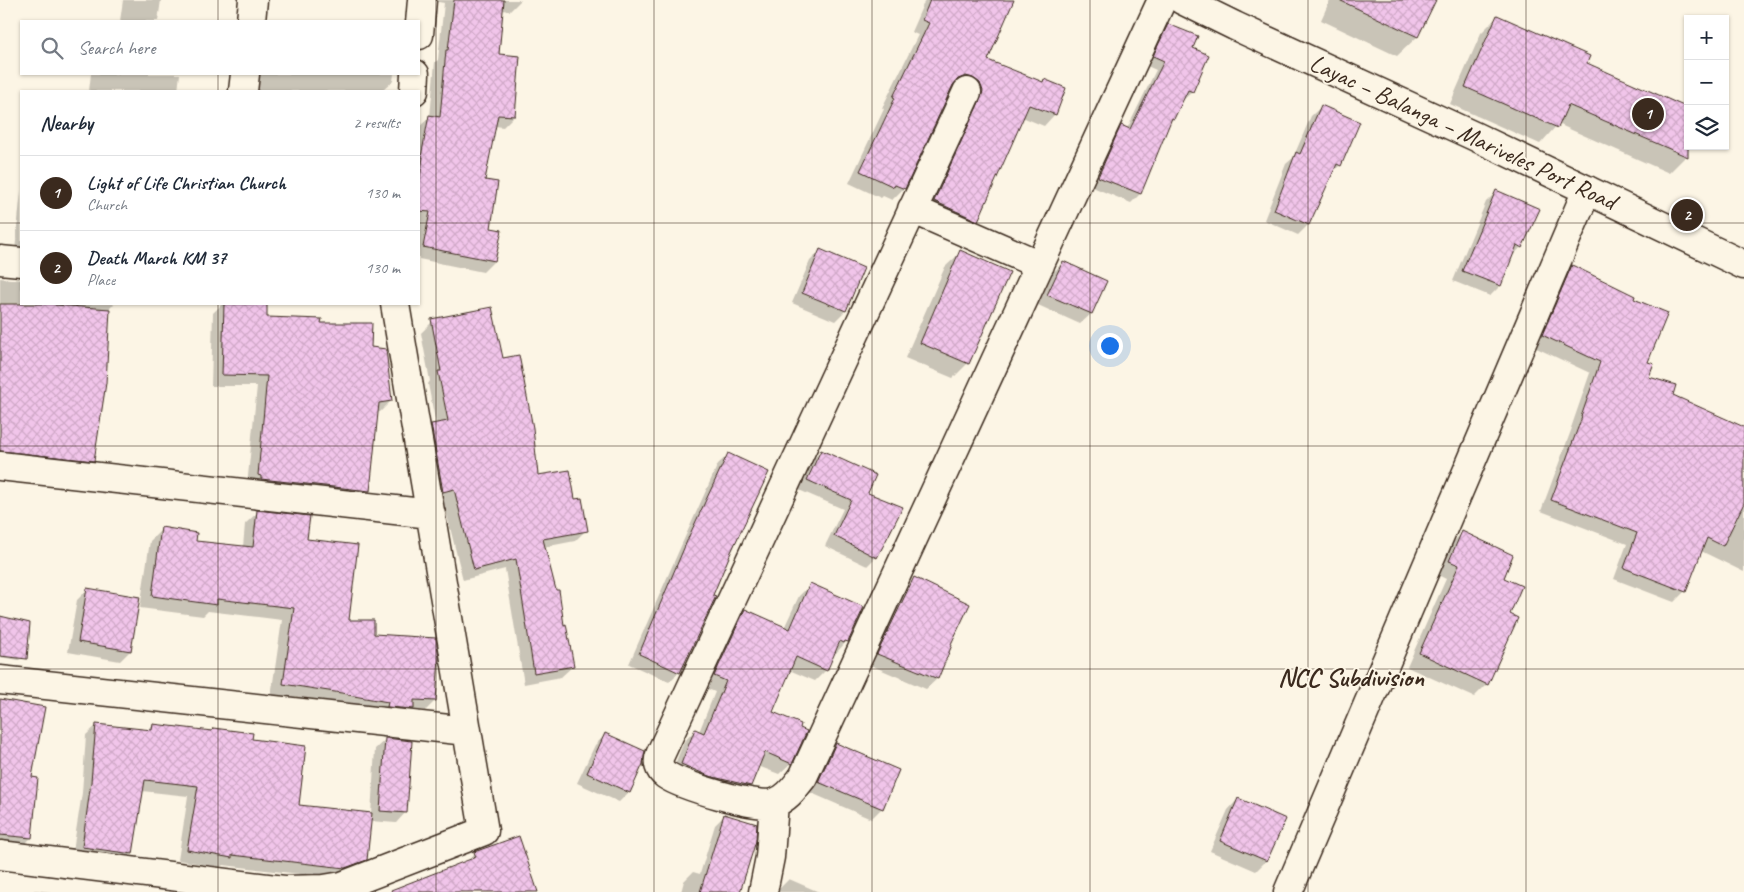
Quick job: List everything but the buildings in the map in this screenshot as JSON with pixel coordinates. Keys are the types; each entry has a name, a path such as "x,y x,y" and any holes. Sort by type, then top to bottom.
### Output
{"street":[{"path":"251,20 254,0"},
{"path":"420,23 422,0"},
{"path":"967,92 658,759 661,770 666,775 677,780 748,802 762,804 774,803 785,797 803,778 1162,0"},
{"name":"Layac – Balanga – Mariveles Port Road","path":"1182,0 1744,264"},
{"path":"244,90 245,75"},
{"path":"414,90 415,75"},
{"path":"1288,892 1587,190"},
{"path":"912,209 1040,265"},
{"path":"0,260 20,262"},
{"path":"0,855 284,890 324,889 342,886 484,831 395,305"},
{"path":"0,466 431,514"},
{"path":"0,680 467,731"},
{"path":"763,892 770,857 774,803"}],"place":[{"name":"Light of Life Christian Church","path":"1648,114"},
{"name":"Death March KM 37","path":"1687,215"}],"district":[{"name":"NCC Subdivision","path":"1351,677"}]}
